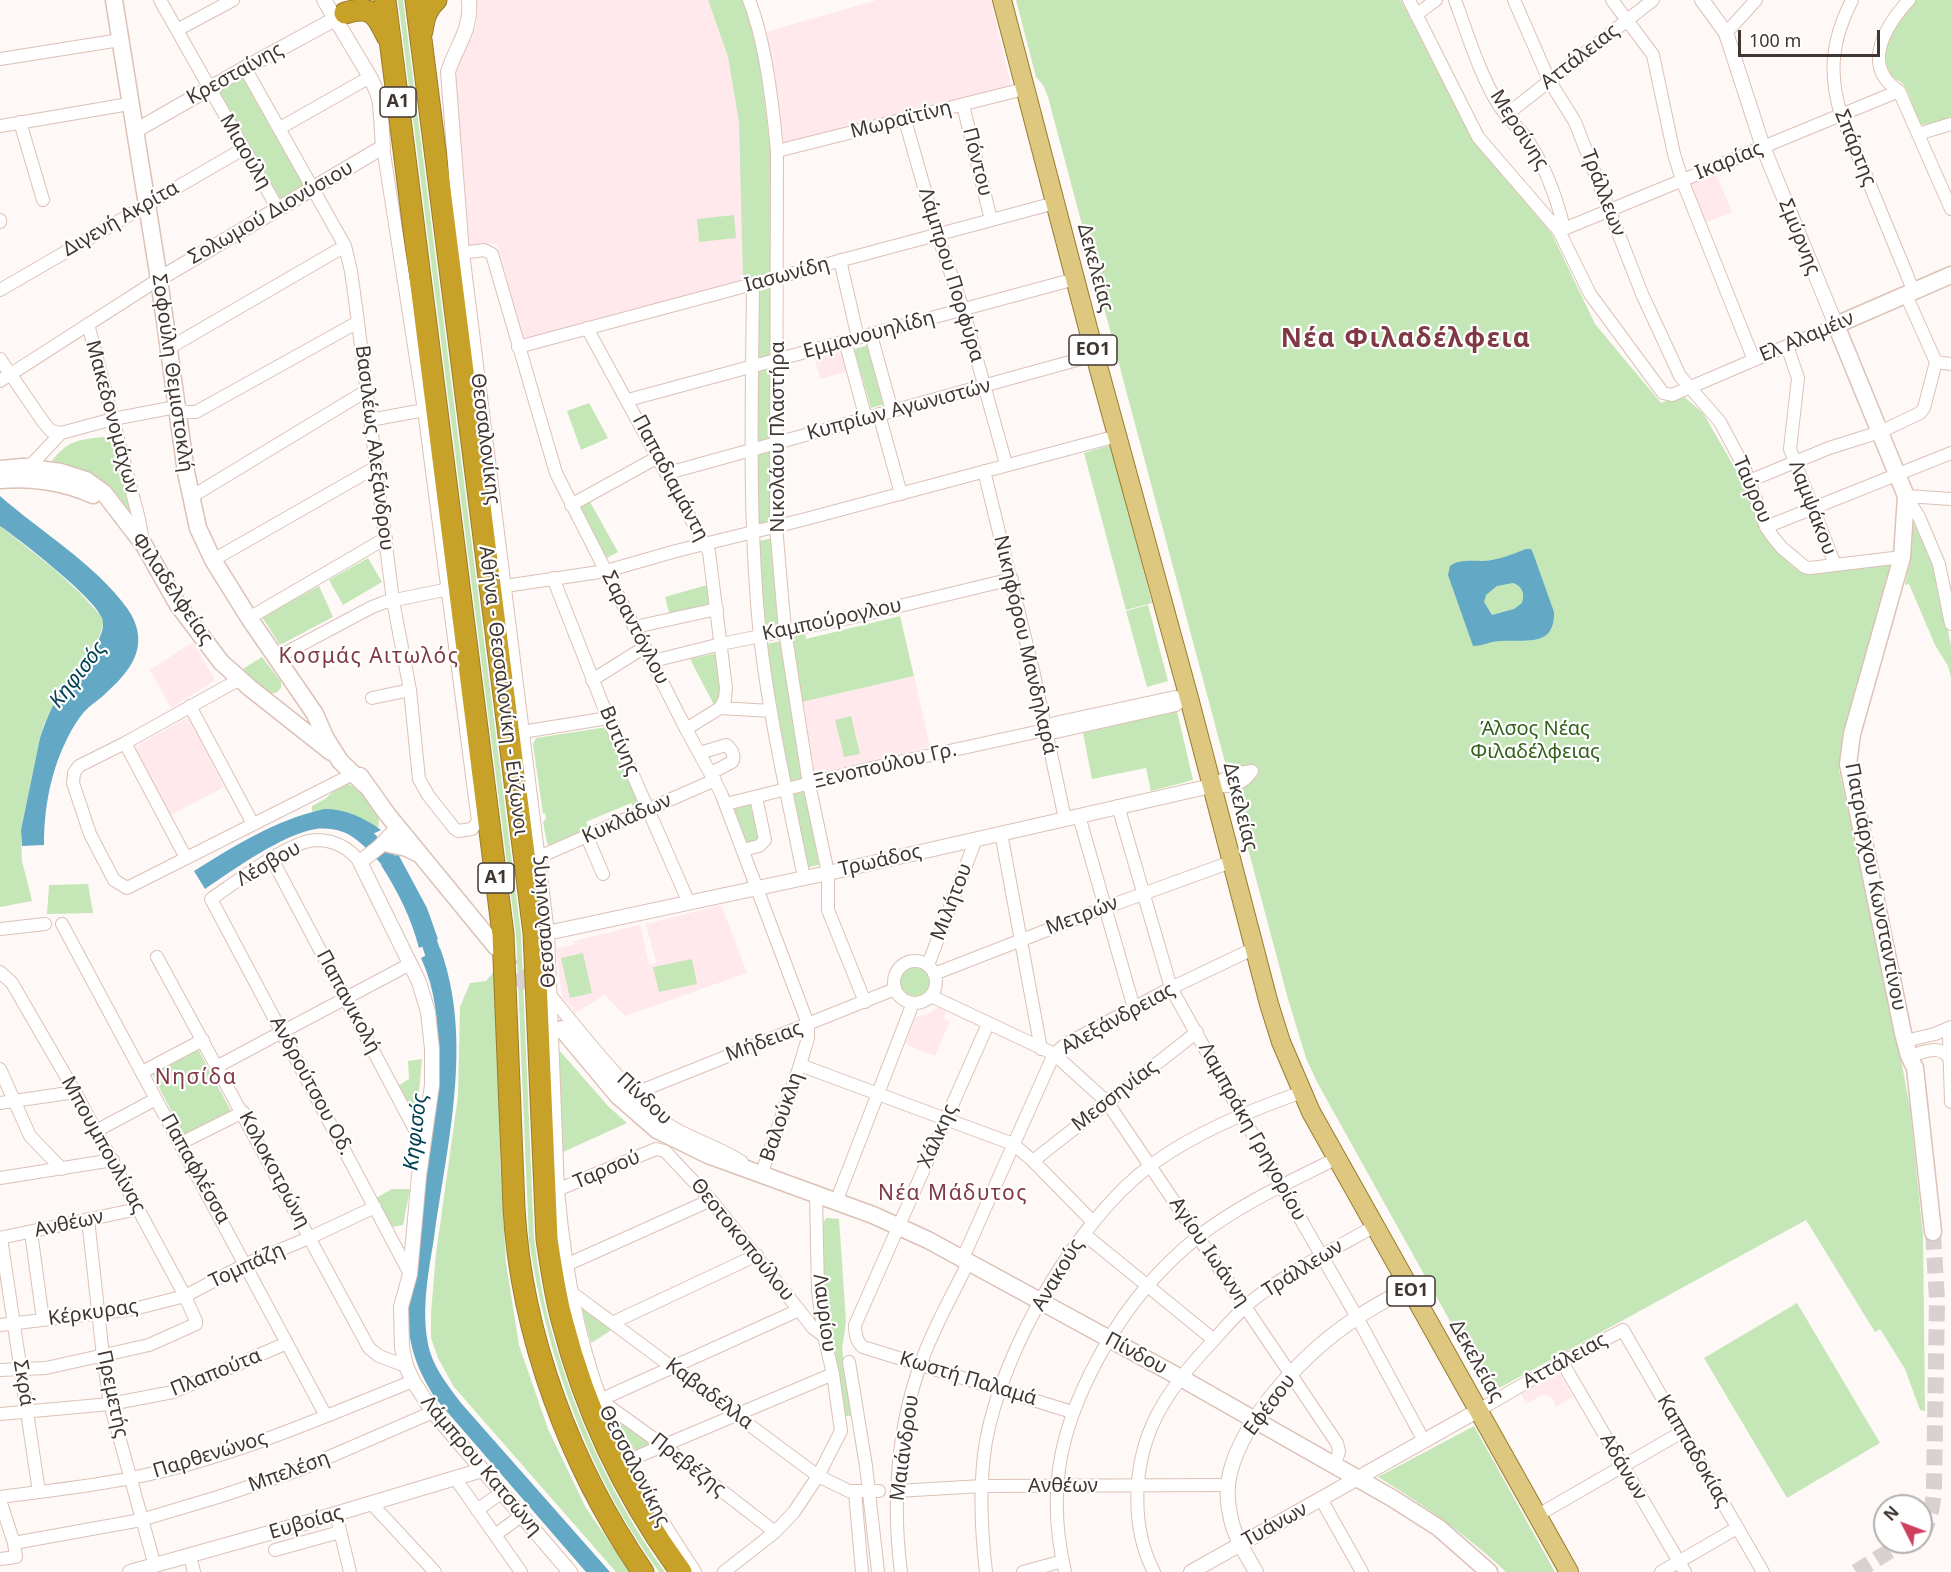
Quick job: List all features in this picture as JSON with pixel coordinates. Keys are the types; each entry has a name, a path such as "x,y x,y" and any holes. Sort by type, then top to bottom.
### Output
{"highway":[{"name":"Αθήνα - Θεσσαλονίκη - Εύζωνοι","path":"385,0 503,934 515,1231 522,1283 545,1371 562,1419 596,1494 643,1572"},
{"name":"Αθήνα - Θεσσαλονίκη - Εύζωνοι","path":"416,0 541,933 547,1239 561,1319 591,1409 623,1479 681,1572"},
{"path":"421,40 425,15 436,0"},
{"path":"347,11 360,9 376,16 390,42"},
{"path":"541,933 542,887"},
{"path":"668,1554 687,1572"}],"main road":[{"name":"Σοφούλη Θεμιστοκλή","path":"114,0 159,279 176,406 200,536 249,618 306,699 340,761 359,779"},
{"name":"Δεκελείας","path":"1002,0 1186,699 1281,1042 1302,1092 1337,1158 1569,1572"},
{"name":"Ελ Αλαμέιν","path":"1836,325 1951,275"},
{"name":"Σμύρνης","path":"1836,325 1897,475"},
{"name":"Φιλαδελφείας","path":"1,476 23,467 61,472 86,480 104,493 144,545 178,604 221,662 340,761"},
{"name":"Πατριάρχου Κωνσταντίνου","path":"1897,475 1906,496 1902,556 1852,734 1848,764 1907,1049 1907,1069 1930,1232"},
{"name":"Φιλαδελφείας","path":"1,476 64,485 87,492 115,507"},
{"path":"270,704 283,699 294,683"},
{"path":"284,716 294,713 306,699"},
{"name":"Σοφούλη Θεμιστοκλή","path":"315,714 332,731 359,779"},
{"path":"359,779 384,840 425,858 496,947"},
{"name":"Πίνδου","path":"562,1029 618,1096 652,1126 696,1150 898,1225 1181,1378 1335,1465 1439,1528 1490,1572"}],"street":[{"name":"Μιαούλη","path":"160,0 208,89 278,209"},
{"path":"177,30 233,0"},
{"path":"276,658 372,607 448,589 424,410 383,147 380,103 347,11 324,0"},
{"name":"Θεσσαλονίκης","path":"469,0 468,24 448,72 462,253 542,887"},
{"name":"Νικολάου Πλαστήρα","path":"749,0 759,28 777,151 776,526 785,631 809,784 828,873 828,910 865,1002"},
{"path":"1409,0 1478,136 1562,229"},
{"path":"1416,15 1436,0"},
{"name":"Μερσίνης","path":"1455,0 1476,56 1497,102 1530,145 1549,178 1556,195 1562,229"},
{"name":"Τράλλεων","path":"1514,0 1549,80 1575,122 1642,294 1680,376 1690,387"},
{"path":"1612,0 1655,60 1674,154 1682,180 1754,360"},
{"name":"Αττάλειας","path":"1506,115 1653,0"},
{"name":"Σμύρνης","path":"1702,0 1726,33 1763,147 1836,325"},
{"path":"1726,33 1756,0"},
{"name":"Σπάρτης","path":"1852,0 1838,31 1833,58 1836,99 1936,362"},
{"path":"1910,0 1892,22 1879,51 1880,70 1892,86 1899,91 1951,210"},
{"name":"Κρεσταίνης","path":"135,131 347,11"},
{"path":"0,59 120,40"},
{"name":"Βασιλέως Αλεξάνδρου","path":"244,68 345,246 358,322 393,601 410,690 419,779 428,795 458,831 472,829 477,821 448,589"},
{"path":"280,128 370,77"},
{"name":"Μωραϊτίνη","path":"777,151 1024,89"},
{"name":"Ικαρίας","path":"1562,229 1899,91"},
{"path":"0,126 129,104"},
{"name":"Πόντου","path":"963,105 992,220"},
{"name":"Λάμπρου Πορφύρα","path":"905,120 937,233 963,309 1006,464"},
{"path":"20,122 43,200"},
{"path":"1918,134 1951,124"},
{"name":"Σολωμού Διονύσιου","path":"159,279 383,147"},
{"name":"Διγενή Ακρίτα","path":"0,290 243,149"},
{"name":"Ιασωνίδη","path":"519,347 1054,203"},
{"name":"Ελ Αλαμέιν","path":"1562,229 1590,294 1663,393 1672,395 1836,325"},
{"path":"169,348 345,246"},
{"name":"Σαραντόγλου","path":"462,253 484,250 492,254 553,465 571,505 726,804 808,1024"},
{"path":"840,260 851,340 866,419"},
{"path":"5,378 159,279"},
{"name":"Εμμανουηλίδη","path":"628,400 1075,279"},
{"name":"Νικολάου Πλαστήρα","path":"753,284 753,532 760,636 771,711 804,878"},
{"path":"0,358 5,378 51,431 61,433 176,406 185,411 196,412 358,322"},
{"name":"Μακεδονομάχων","path":"88,324 144,545"},
{"name":"Παπαδιαμάντη","path":"587,328 706,544 712,565 726,688 726,699 720,708"},
{"path":"871,335 901,494"},
{"name":"Λαμψάκου","path":"1787,346 1798,378 1790,449 1834,565"},
{"name":"Κυπρίων Αγωνιστών","path":"668,473 1095,355"},
{"path":"1749,481 1829,448 1880,432 1920,413 1924,408 1936,362 1951,364"},
{"name":"Ταύρου","path":"1690,387 1720,422 1749,481 1766,527 1782,548 1805,567 1902,556"},
{"path":"191,497 366,391"},
{"path":"370,420 424,410"},
{"path":"23,467 33,463 61,433"},
{"path":"505,586 606,571 1117,436"},
{"path":"1766,527 1951,453"},
{"path":"571,505 658,457"},
{"path":"213,560 376,467"},
{"name":"Νικηφόρου Μανδηλαρά","path":"984,471 1012,579 1045,730 1104,908 1134,1008"},
{"path":"1906,496 1951,499"},
{"path":"1906,496 1919,517 1939,564 1951,624"},
{"path":"249,618 386,538"},
{"name":"Βυτίνης","path":"552,579 608,718 689,903"},
{"name":"Καμπούρογλου","path":"653,661 721,644 854,617 1012,579"},
{"path":"635,627 717,609"},
{"path":"592,680 645,647"},
{"path":"240,679 79,766 74,773 73,783 90,834 114,880 128,888 253,824 359,779"},
{"path":"372,698 410,690"},
{"name":"Ξενoπούλου Γρ.","path":"726,804 867,769 1045,730 1056,732 1133,716 1176,705 1186,699"},
{"path":"190,706 253,824"},
{"path":"686,729 720,708 771,711"},
{"path":"522,732 608,718"},
{"path":"125,743 186,858"},
{"name":"Κυκλάδων","path":"539,857 649,810 713,776 732,762 734,757 726,745 700,753"},
{"name":"Τρωάδος","path":"541,933 828,873 1211,786"},
{"path":"743,850 762,845 765,840 756,797"},
{"name":"Λαμπράκη Γρηγορίου","path":"1118,806 1171,988 1357,1317 1424,1441"},
{"path":"1001,833 1041,1049"},
{"path":"587,837 603,874"},
{"name":"Μιλήτου","path":"931,969 976,839"},
{"name":"Λέσβου","path":"211,899 272,859 302,843 316,840 340,845 352,853 384,840"},
{"name":"Λάμπρου Κατσώνη","path":"384,840 410,964 425,998 432,1049 432,1084 423,1145 410,1274 401,1308 405,1366 412,1381 433,1412 570,1572"},
{"name":"Παπανικολή","path":"272,859 423,1145"},
{"name":"Μετρών","path":"931,969 1021,940 1231,862"},
{"name":"Ανδρούτσου Οδ.","path":"211,899 410,1274"},
{"path":"0,929 45,924"},
{"name":"Παπαφλέσσα","path":"62,924 326,1416"},
{"name":"Θεσσαλονίκης","path":"541,933 550,995 557,1190 566,1265 583,1344 600,1400 627,1461 662,1524 694,1572"},
{"name":"Αλεξάνδρειας","path":"965,1261 1012,1144 1054,1054 1066,1044 1171,988 1255,948"},
{"name":"Κολοκοτρώνη","path":"157,957 369,1348 379,1356 405,1366"},
{"path":"917,960 931,969 936,985 931,996 926,1000 913,1003 902,999 895,989 895,974 904,963 917,960"},
{"path":"218,1066 410,964"},
{"name":"Μπουμπουλίνας","path":"0,972 10,981 75,1092 195,1316 196,1324 158,1342 103,1356"},
{"name":"Μήδειας","path":"633,1094 895,989"},
{"name":"Πίνδου","path":"550,995 633,1094 666,1123 732,1156 761,1175"},
{"path":"931,996 1054,1054"},
{"path":"836,1202 913,1003"},
{"name":"Βαλούκλη","path":"761,1175 800,1065 808,1038 808,1024"},
{"name":"Χάλκης","path":"863,1347 857,1341 855,1324 988,1024"},
{"path":"1907,1049 1951,1028"},
{"path":"1951,1028 1949,1038 1951,1102"},
{"name":"Μεσσηνίας","path":"1033,1161 1197,1032"},
{"path":"1935,1034 1938,1049"},
{"path":"142,1072 204,1040"},
{"path":"1907,1049 1938,1049 1944,1051 1949,1058"},
{"name":"Αγίου Ιωάννη","path":"1054,1054 1107,1102 1337,1443 1339,1451 1335,1465"},
{"path":"800,1065 1012,1144 1033,1161 1092,1221"},
{"path":"0,1069 30,1136 62,1169"},
{"path":"0,1103 75,1092"},
{"name":"Ανακούς","path":"986,1572 982,1486 986,1440 1000,1389 1020,1342 1041,1302 1092,1221 1150,1166 1191,1140 1242,1115 1302,1092"},
{"path":"96,1131 156,1099"},
{"path":"181,1143 243,1112"},
{"name":"Ταρσού","path":"557,1190 656,1149"},
{"name":"Θεοτοκοπούλου","path":"656,1149 665,1151 711,1200 813,1328 824,1336"},
{"path":"1023,1572 1064,1566 1059,1531 1059,1464 1072,1412 1108,1340 1131,1304 1146,1286 1198,1237 1282,1187 1337,1158"},
{"path":"0,1178 113,1160"},
{"name":"Λαυρίου","path":"816,1194 818,1291 841,1431 818,1476"},
{"path":"566,1265 711,1200"},
{"name":"Τομπάζη","path":"185,1296 246,1264 375,1207"},
{"name":"Ανθέων","path":"0,1238 138,1209"},
{"name":"Πρεμετής","path":"88,1219 110,1404 155,1566"},
{"name":"Τράλλεων","path":"1154,1572 1142,1538 1138,1486 1144,1449 1156,1417 1181,1378 1246,1306 1282,1279 1375,1226"},
{"path":"31,1232 43,1320"},
{"path":"1084,1234 1214,1340"},
{"name":"Σκρά","path":"0,1238 39,1492"},
{"path":"614,1322 757,1255"},
{"name":"Μαιάνδρου","path":"901,1572 898,1548 897,1491 905,1416 920,1365 965,1261"},
{"name":"Εφέσου","path":"1256,1572 1240,1544 1230,1515 1229,1476 1238,1450 1256,1420 1291,1375 1327,1340 1357,1317 1409,1287"},
{"name":"Καβαδέλλα","path":"571,1292 818,1476 852,1491"},
{"name":"Κέρκυρας","path":"0,1325 134,1309 185,1296"},
{"path":"600,1400 799,1310"},
{"name":"Αττάλειας","path":"1477,1411 1623,1330"},
{"name":"Καππαδοκίας","path":"1623,1330 1763,1572"},
{"name":"Πλαπούτα","path":"0,1414 110,1404 172,1392 288,1343"},
{"name":"Κωστή Παλαμά","path":"863,1347 1072,1412"},
{"path":"0,1370 46,1368 103,1356"},
{"name":"Λαυρίου","path":"849,1362 875,1492 878,1572"},
{"name":"Αδάνων","path":"1562,1362 1682,1567"},
{"path":"627,1461 833,1374"},
{"name":"Παρθενώνος","path":"0,1498 132,1478 199,1461 264,1440 412,1381"},
{"name":"Πρεβέζης","path":"600,1400 664,1446 775,1532"},
{"name":"Τυάνων","path":"1191,1572 1477,1411"},
{"name":"Μπελέση","path":"141,1520 299,1470 433,1412"},
{"path":"1538,1515 1682,1432"},
{"name":"Ευβοίας","path":"129,1572 372,1504 482,1470"},
{"path":"724,1572 775,1532 794,1512 818,1476"},
{"path":"455,1478 520,1572"},
{"name":"Ανθέων","path":"897,1491 982,1486 1228,1485"},
{"path":"862,1572 852,1491 875,1492"},
{"path":"477,1510 501,1493"},
{"path":"0,1498 16,1557 0,1559"},
{"path":"1321,1499 1362,1572"},
{"path":"372,1504 435,1572"},
{"path":"336,1514 350,1572"},
{"path":"495,1535 521,1516"},
{"path":"14,1543 141,1520"},
{"path":"1660,1572 1682,1567 1737,1528"},
{"path":"275,1550 340,1532"},
{"path":"190,1556 195,1572"}],"shaded area":[{"path":"477,0 708,0 728,57 740,122 743,280 522,340 497,243 470,246 468,244 454,80 477,23"},
{"path":"877,0 991,0 1011,86 784,145 766,32"},
{"path":"1715,171 1732,212 1705,223 1689,182"},
{"path":"843,348 849,371 820,379 814,356"},
{"path":"193,642 215,680 171,708 150,670"},
{"path":"914,676 930,747 815,774 802,702"},
{"path":"189,717 224,787 169,816 135,747"},
{"path":"721,905 747,973 625,1016 605,995 575,1013 562,997 556,949 574,945 574,941 640,925 649,964 656,963 646,924"},
{"path":"938,1007 946,1011 944,1018 950,1021 935,1056 905,1044 915,1017 928,1014"},
{"path":"1560,1373 1573,1397 1556,1407 1552,1398 1544,1394 1526,1404 1521,1394"}],"green space":[{"path":"398,0 403,0 521,934 534,1239 540,1282 559,1358 596,1454 628,1515 665,1572 659,1572 611,1496 574,1414 547,1328 529,1240 516,935"},
{"path":"708,0 743,0 757,37 772,164 771,274 743,280 739,122 728,57"},
{"name":"Άλσος Νέας Φιλαδέλφειας","path":"1016,0 1401,0 1470,134 1552,234 1595,324 1661,403 1682,395 1703,413 1747,489 1769,543 1792,566 1806,573 1891,565 1845,737 1839,770 1891,1006 1910,1108 1923,1235 1925,1411 1920,1410 1905,1369 1880,1329 1875,1332 1806,1220 1490,1393 1317,1082 1306,1058 1288,999 1048,97 1043,85 1036,77"},
{"path":"1915,0 1951,0 1951,119 1923,125 1918,122 1904,86 1892,76 1885,65 1884,55 1885,45 1895,25"},
{"path":"243,75 310,185 278,203 214,91"},
{"path":"734,215 736,238 699,242 697,219"},
{"path":"773,287 774,357 756,361 756,292"},
{"path":"868,345 885,404 871,408 854,349"},
{"path":"773,367 772,438 757,441 757,372"},
{"path":"589,403 608,438 581,450 567,411"},
{"path":"111,436 133,511 130,512 116,493 97,477 51,462 64,448 77,441"},
{"path":"1111,445 1152,603 1126,610 1084,453"},
{"path":"772,451 772,521 758,524 757,455"},
{"path":"590,502 618,552 607,558 579,508"},
{"path":"1913,521 1937,575 1951,646 1951,677 1909,584 1905,585 1912,550"},
{"path":"0,526 80,593 103,618 103,626 99,637 61,692 44,724 40,738 21,830 22,861 32,901 0,907"},
{"path":"773,538 778,627 764,632 759,541"},
{"path":"368,558 382,582 343,605 329,580"},
{"path":"707,585 709,606 670,616 665,597"},
{"path":"319,586 333,617 280,645 262,617"},
{"path":"1148,605 1168,681 1147,687 1126,611"},
{"path":"900,616 914,676 802,702 790,635 805,632 806,639"},
{"path":"782,641 802,779 788,783 766,644"},
{"path":"717,653 722,690 714,705 690,659"},
{"path":"262,657 281,682 281,688 276,693 267,693 241,670"},
{"path":"1177,711 1193,780 1151,791 1146,768 1092,779 1083,733"},
{"path":"851,716 860,754 844,757 835,720"},
{"path":"607,727 639,805 634,809 631,803 586,822 589,828 550,846 547,843 543,822 546,818 545,813 543,814 533,744 536,738"},
{"path":"343,783 356,788 369,800 377,814 378,828 362,819 338,811 312,812 312,806 325,799"},
{"path":"807,791 822,864 806,868 791,795"},
{"path":"753,804 761,840 747,846 734,809"},
{"path":"88,884 93,913 47,914 49,885"},
{"path":"583,953 592,993 570,998 561,958"},
{"path":"692,959 697,984 659,992 653,967"},
{"path":"914,965 927,970 932,983 927,996 914,1001 901,996 896,983 901,970"},
{"path":"497,968 500,1161 506,1263 519,1345 548,1429 586,1508 630,1572 616,1572 454,1387 438,1358 431,1338 436,1254 458,1096 460,1007 470,983 486,981"},
{"path":"198,1049 231,1111 184,1135 152,1074"},
{"path":"559,1050 608,1106 627,1123 563,1152"},
{"path":"422,1059 416,1125 396,1087 409,1079 408,1061"},
{"path":"392,1189 410,1189 403,1225 393,1227 376,1198"},
{"path":"826,1218 839,1219 846,1322 842,1349 853,1416 846,1416 827,1329 821,1227"},
{"path":"1797,1303 1880,1443 1787,1498 1704,1358"},
{"path":"583,1307 613,1329 591,1343"},
{"path":"618,1417 651,1444 631,1452 616,1419"},
{"path":"1474,1426 1555,1572 1506,1572 1445,1521 1378,1477"}],"water":[{"path":"0,496 99,577 127,608 138,632 136,653 126,673 87,709 72,729 63,748 50,788 45,817 44,845 22,846 21,830 40,738 58,697 101,635 103,621 86,597 71,583 0,526"},
{"path":"1531,549 1533,553 1554,612 1550,631 1537,639 1497,641 1473,646 1448,575 1450,566 1460,562 1487,561 1505,557","holes":["1513,583 1522,590 1522,603 1514,609 1492,615 1484,602 1486,595 1497,586"]},
{"path":"324,809 340,810 354,815 381,830 360,840 334,829 303,832 274,845 205,889 194,871 272,827"},
{"path":"398,854 427,908 438,939 419,948 403,905 381,865"},
{"path":"440,948 450,983 455,1019 456,1055 451,1129 426,1295 426,1324 430,1352 439,1372 461,1403 610,1572 586,1572 436,1399 419,1368 412,1347 407,1312 436,1082 437,1056 435,1006 430,982 421,958"}],"waterway":[{"name":"Κηφισός","path":"348,825 378,848 401,878"},
{"name":"Κηφισός","path":"423,923 439,972"}],"tunnel":[{"path":"502,955 540,1002"},
{"path":"1933,1232 1937,1300 1933,1500"},
{"path":"1856,1572 1885,1554"}],"district":[{"name":"Νέα Φιλαδέλφεια","path":"1406,340"},
{"name":"Κοσμάς Αιτωλός","path":"369,657"},
{"name":"Νησίδα","path":"196,1078"},
{"name":"Νέα Μάδυτος","path":"953,1194"}]}
